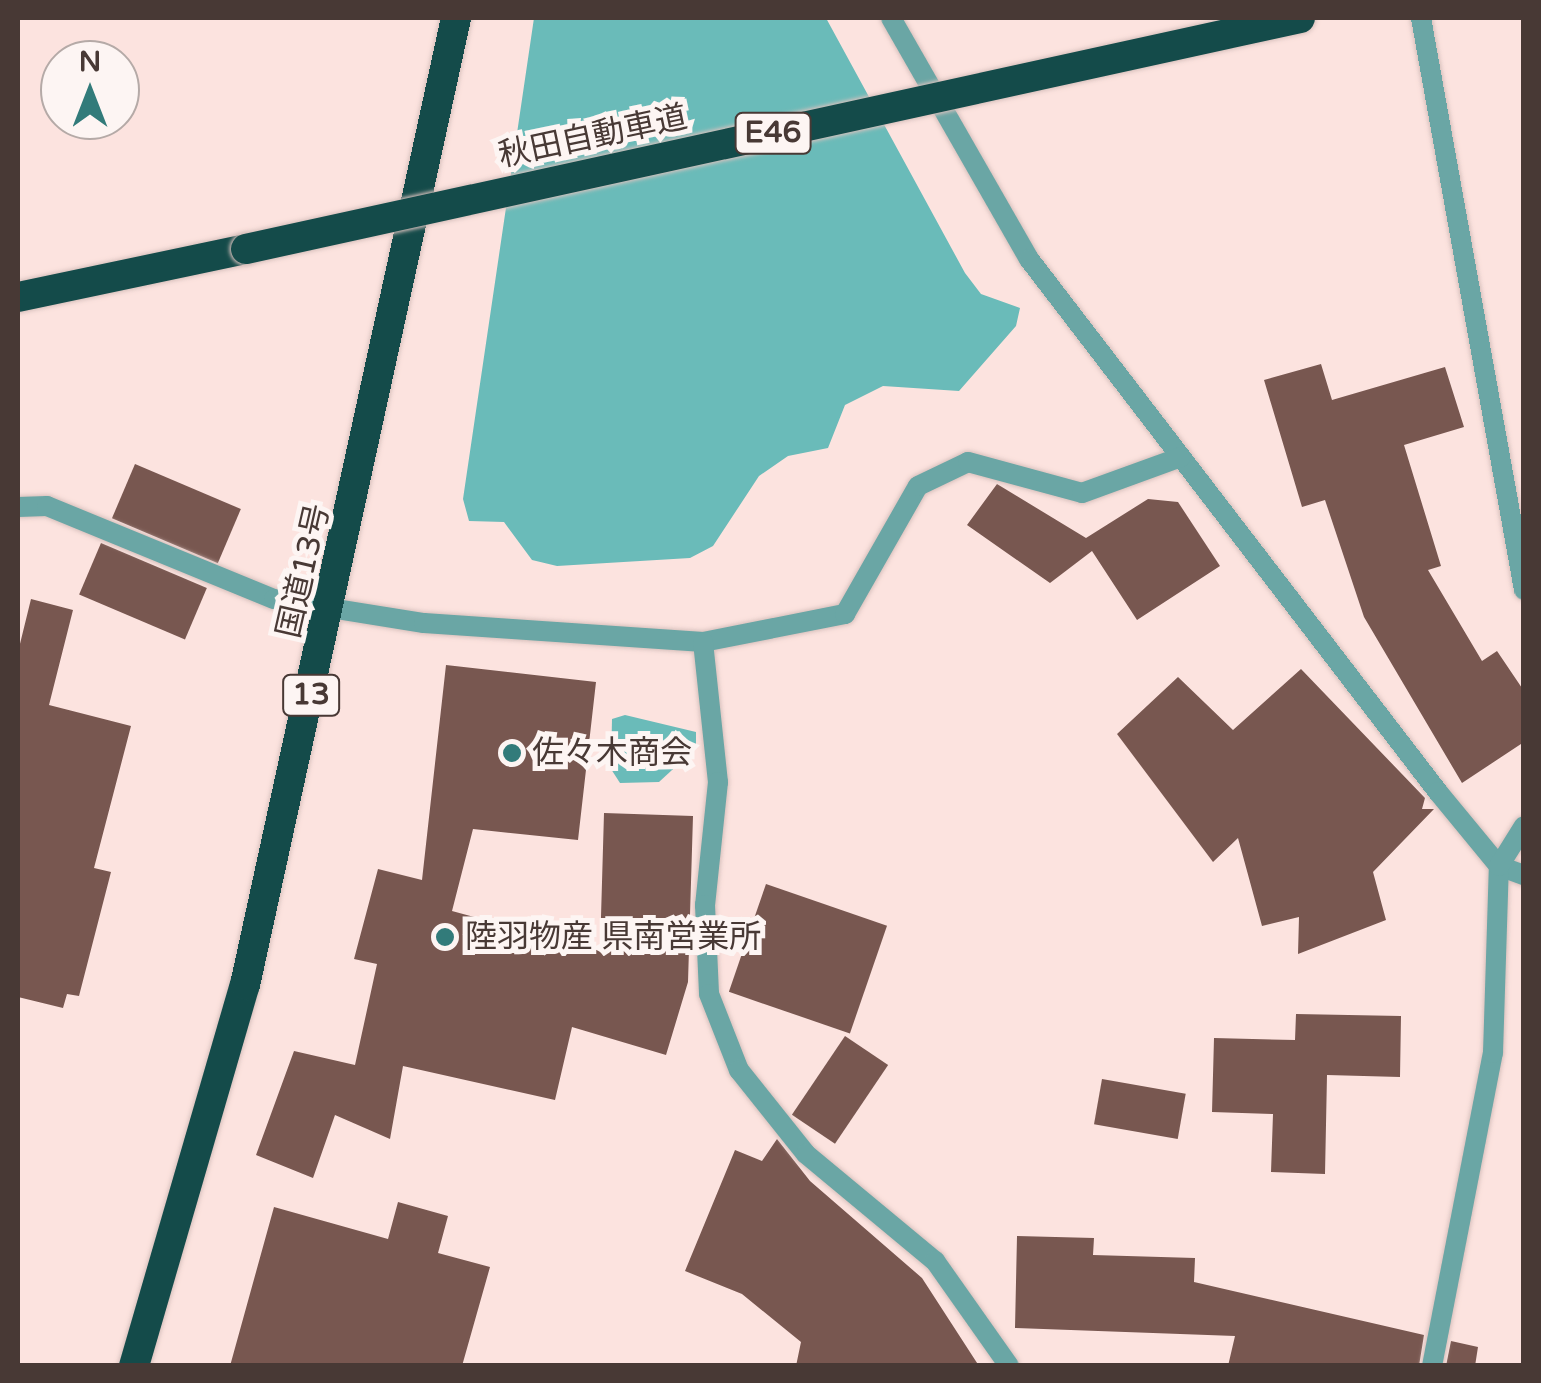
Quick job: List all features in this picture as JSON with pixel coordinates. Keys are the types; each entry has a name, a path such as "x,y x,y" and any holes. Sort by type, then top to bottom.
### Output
{"highway":[{"name":"国道13号","path":"134,1366 245,985 331,610 456,18"},
{"name":"秋田自動車道","path":"18,297 1300,18"}],"street":[{"path":"891,18 1029,259 1499,866 1524,875"},
{"path":"1422,18 1524,590"},
{"path":"18,507 47,506 274,599 331,610 703,642 846,614 918,486 968,462 1082,493 1182,458"},
{"path":"703,642 718,782 705,905 710,994 739,1070 806,1154 935,1261 1009,1366"},
{"path":"1432,1366 1493,1053 1499,866 1524,826"}],"water":[{"path":"534,18 826,18 965,273 981,294 1020,308 1016,326 959,391 883,386 845,405 828,448 788,456 759,476 713,546 690,558 557,566 532,560 504,522 469,521 463,499"},
{"path":"625,715 696,732 696,748 659,782 620,783 611,769 612,719"}],"building":[{"path":"1321,364 1332,400 1445,367 1464,427 1404,445 1441,566 1428,570 1482,661 1497,651 1524,691 1524,742 1462,783 1364,617 1325,500 1302,507 1264,380"},
{"path":"135,464 241,509 218,563 112,518"},
{"path":"997,484 1086,538 1148,499 1178,502 1220,566 1137,620 1092,551 1050,583 967,525"},
{"path":"101,543 207,588 185,639 79,595"},
{"path":"31,599 73,610 49,705 131,726 94,868 111,872 79,996 67,994 63,1008 18,997 18,652"},
{"path":"446,665 596,682 578,840 473,829 452,911 600,951 604,813 693,816 688,982 666,1055 572,1027 555,1100 403,1066 390,1139 335,1115 313,1178 256,1155 294,1051 355,1065 377,964 354,959 378,869 422,880"},
{"path":"1301,669 1425,798 1422,809 1434,809 1373,872 1386,920 1298,954 1299,917 1262,926 1238,838 1213,862 1117,734 1178,677 1233,730"},
{"path":"766,884 887,926 850,1033 729,992"},
{"path":"1296,1014 1401,1016 1400,1077 1327,1075 1325,1174 1271,1172 1273,1114 1212,1112 1214,1038 1295,1040"},
{"path":"845,1036 888,1065 835,1144 792,1115"},
{"path":"1102,1079 1186,1094 1178,1139 1094,1124"},
{"path":"777,1139 810,1181 922,1278 979,1366 796,1366 801,1342 742,1294 685,1271 735,1150 762,1161"},
{"path":"398,1202 448,1216 438,1253 490,1267 462,1366 230,1366 274,1207 388,1239"},
{"path":"1017,1236 1094,1238 1093,1255 1195,1258 1194,1282 1424,1335 1419,1366 1228,1366 1235,1336 1015,1328"},
{"path":"1451,1341 1478,1347 1475,1366 1446,1366"}],"place":[{"name":"佐々木商会","path":"512,753"},
{"name":"陸羽物産 県南営業所","path":"445,937"}]}
